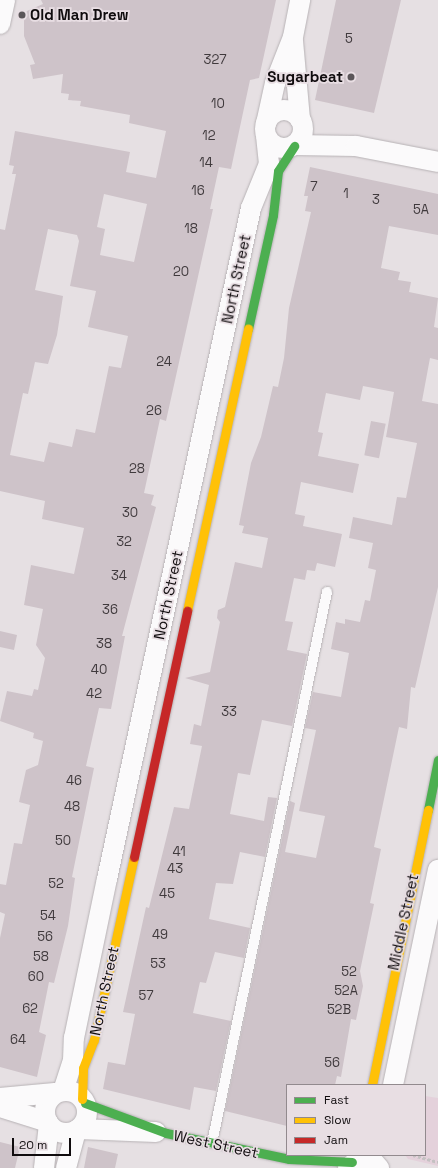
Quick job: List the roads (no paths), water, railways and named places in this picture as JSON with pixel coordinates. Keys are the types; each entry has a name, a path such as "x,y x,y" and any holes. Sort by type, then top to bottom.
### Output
{"street":[{"path":"0,24 5,0"},
{"name":"North Street","path":"84,1101 83,1068 94,1040 126,883 142,768 204,424 251,208 269,164 266,131 275,83 293,37 300,0"},
{"name":"North Street","path":"293,37 301,121"},
{"path":"356,146 301,121 293,113 281,111 270,117 266,131 279,148 294,145 356,146 438,162"},
{"path":"294,145 302,134 301,121"},
{"name":"North Street","path":"59,1092 73,1061 74,1038 107,879 142,768 226,430 273,215 278,171 294,145"},
{"path":"204,424 226,430"},
{"name":"Middle Street","path":"372,1084 415,867 438,760"},
{"name":"Middle Street","path":"393,1084 438,871"},
{"path":"107,879 126,883"},
{"path":"0,1098 59,1092 74,1092 84,1101 86,1117 78,1129 66,1168"},
{"path":"44,1168 48,1123 45,1109 59,1092"},
{"name":"West Street","path":"84,1101 166,1133 290,1159 313,1168"},
{"path":"0,1107 48,1123 64,1133 78,1129"},
{"name":"West Street","path":"78,1129 166,1133"},
{"name":"West Street","path":"290,1159 365,1161"}],"lane":[{"path":"212,1143 327,592"},
{"path":"415,867 438,871"}],"place":[{"name":"Old Man Drew","path":"22,15"},
{"name":"Sugarbeat","path":"351,77"}]}
